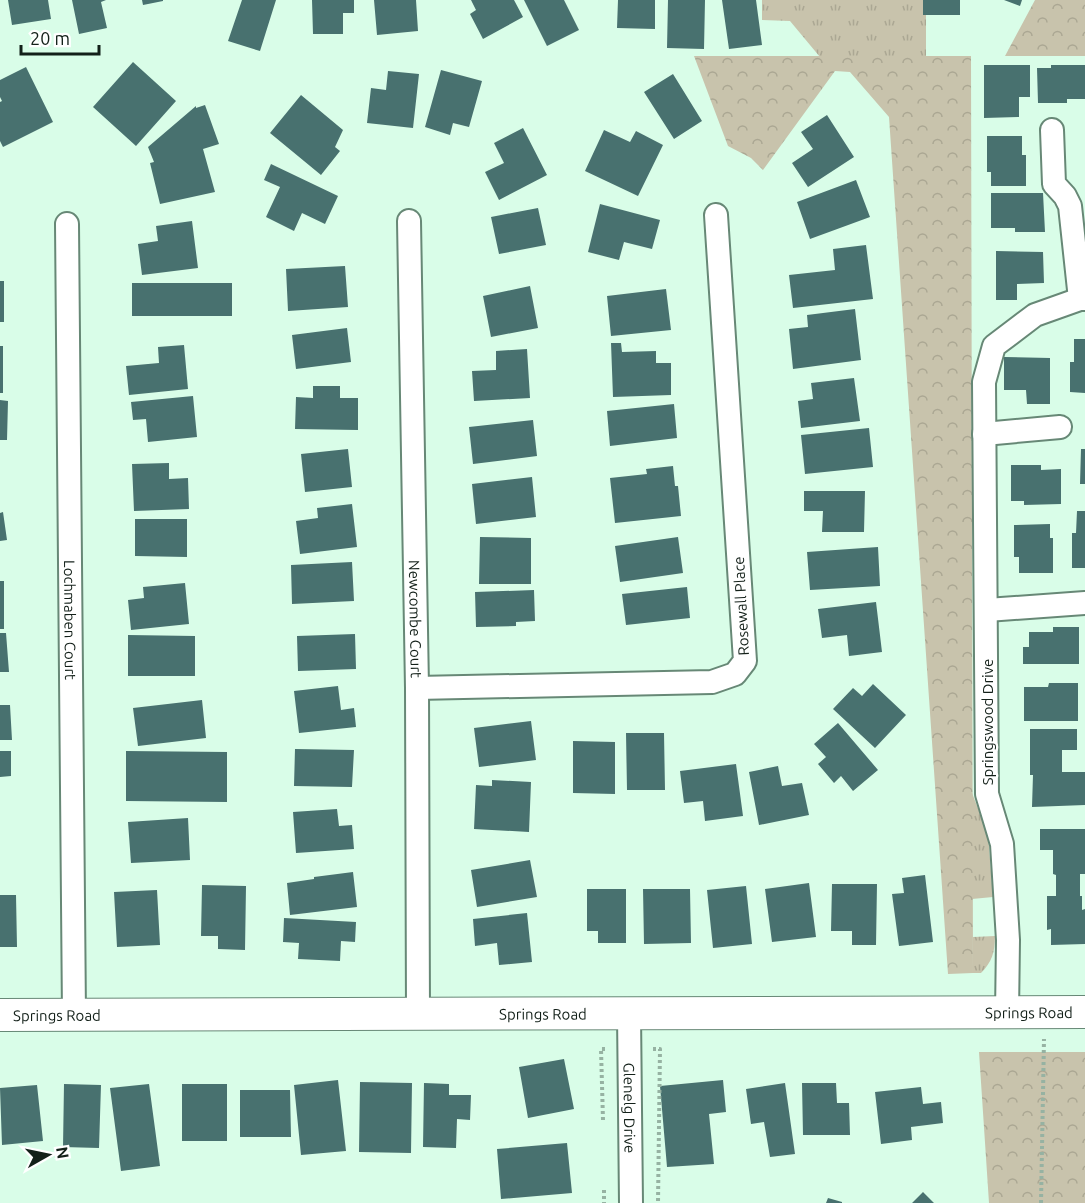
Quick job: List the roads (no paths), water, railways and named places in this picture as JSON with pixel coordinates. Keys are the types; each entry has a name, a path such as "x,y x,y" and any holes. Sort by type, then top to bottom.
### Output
{"main road":[{"name":"Springs Road","path":"0,1015 1085,1012"}],"street":[{"path":"1052,130 1054,184 1065,196 1070,206 1083,299"},
{"name":"Rosewall Place","path":"417,688 712,682 735,674 745,662 716,215"},
{"name":"Newcombe Court","path":"409,220 417,688 418,1015"},
{"name":"Lochmaben Court","path":"67,224 74,1015"},
{"name":"Springswood Drive","path":"1007,1012 1008,940 1002,844 987,794 984,382 993,346 1035,315 1083,299"},
{"path":"984,434 1060,427"},
{"path":"987,610 1085,603"},
{"name":"Glenelg Drive","path":"629,1014 632,1203"}]}
